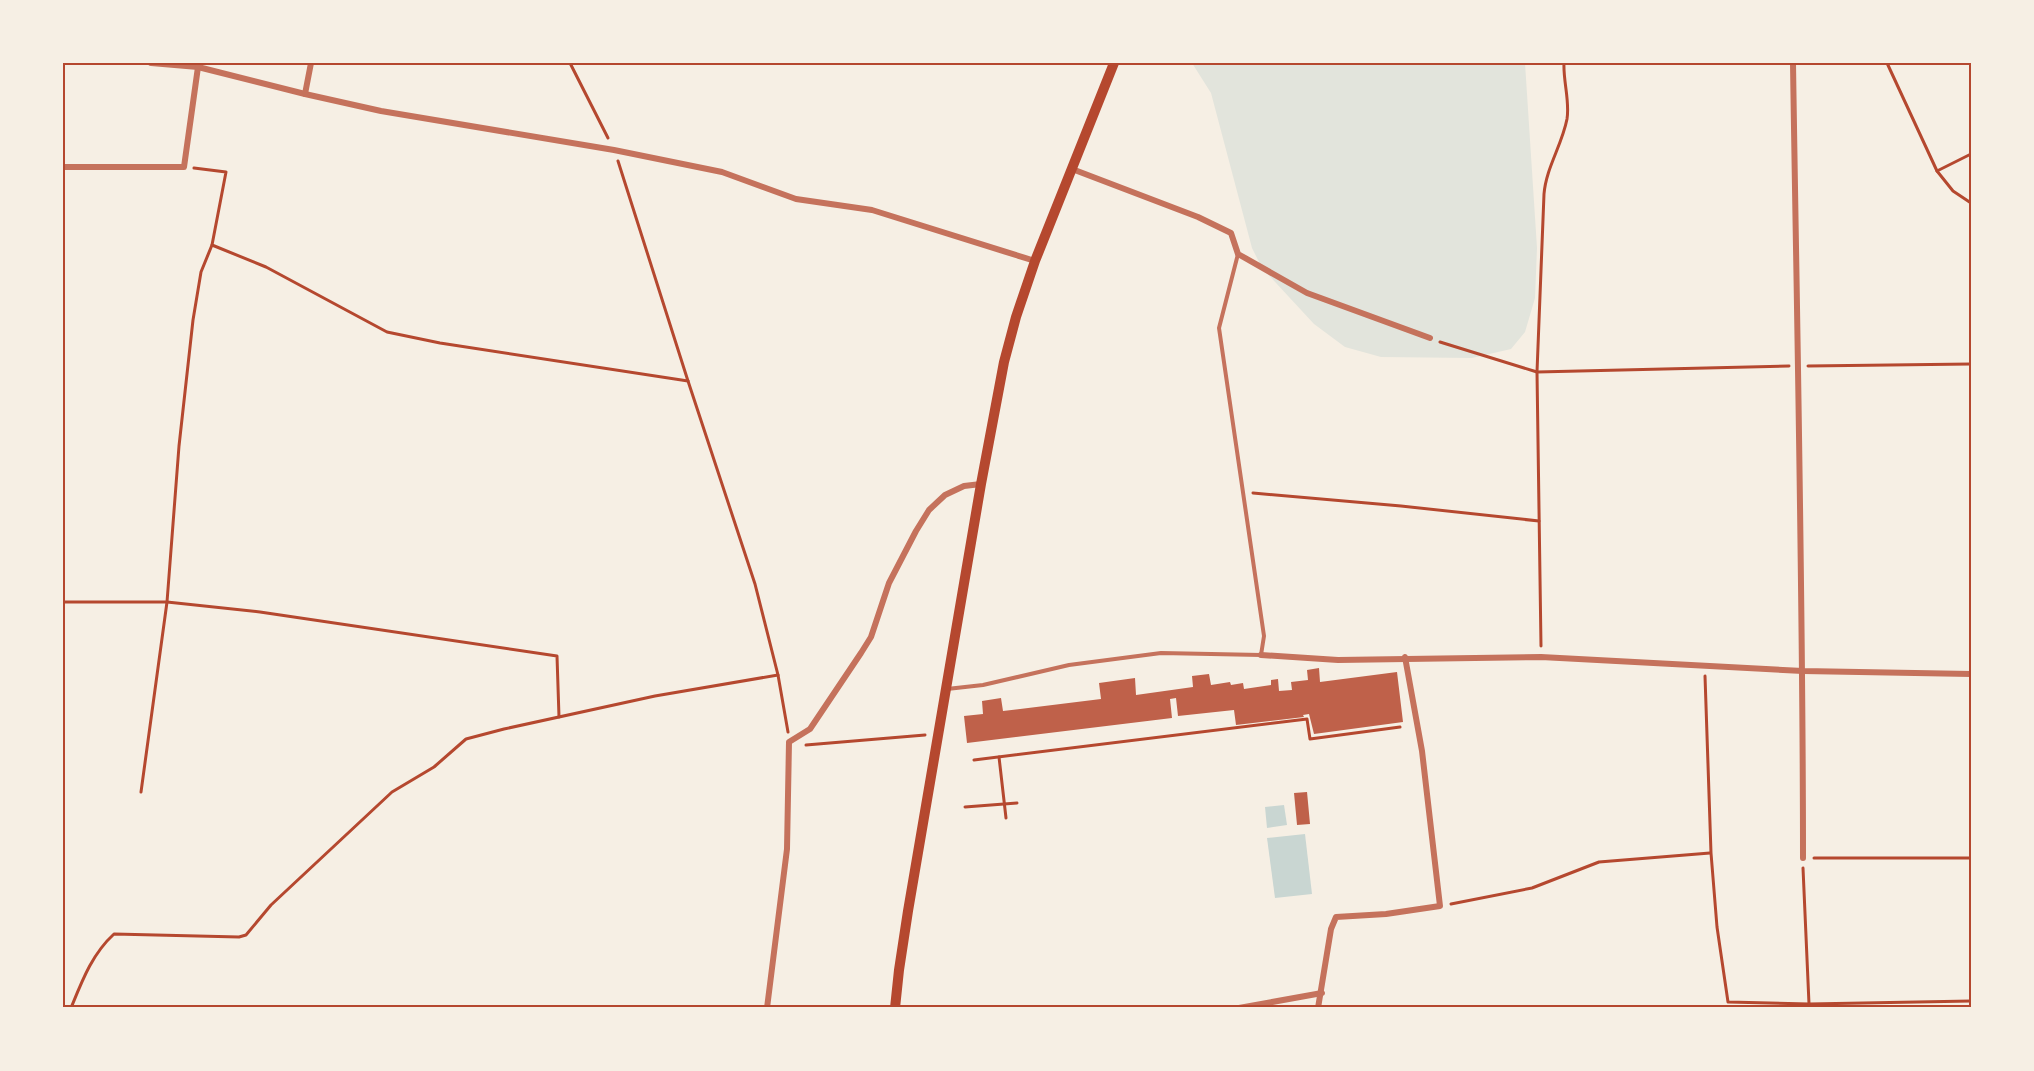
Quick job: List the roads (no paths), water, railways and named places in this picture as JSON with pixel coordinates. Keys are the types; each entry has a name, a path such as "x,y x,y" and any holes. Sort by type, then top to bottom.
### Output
{"main road":[{"path":"895,1008 908,911 981,484 1005,362 1016,318 1035,261 1114,63"}],"street":[{"path":"151,63 198,67 381,111 615,150 722,172 796,199 872,210 1035,261"},
{"path":"305,94 311,63"},
{"path":"1793,63 1803,671 1803,858"},
{"path":"63,167 184,167 198,67"},
{"path":"1072,169 1198,217 1231,233 1238,254 1307,293 1430,338"},
{"path":"766,1008 787,849 789,744 810,729 871,637 889,583 929,510 945,495 964,486 981,484"},
{"path":"1261,655 1338,660 1406,657 1541,657 1803,671 1971,674"},
{"path":"1318,1008 1331,928 1336,917 1386,914 1440,906 1422,751 1406,657"},
{"path":"1239,1008 1322,993"}],"lane":[{"path":"947,689 983,685 1069,665 1161,653 1261,655 1264,636 1219,328 1238,254"}]}
